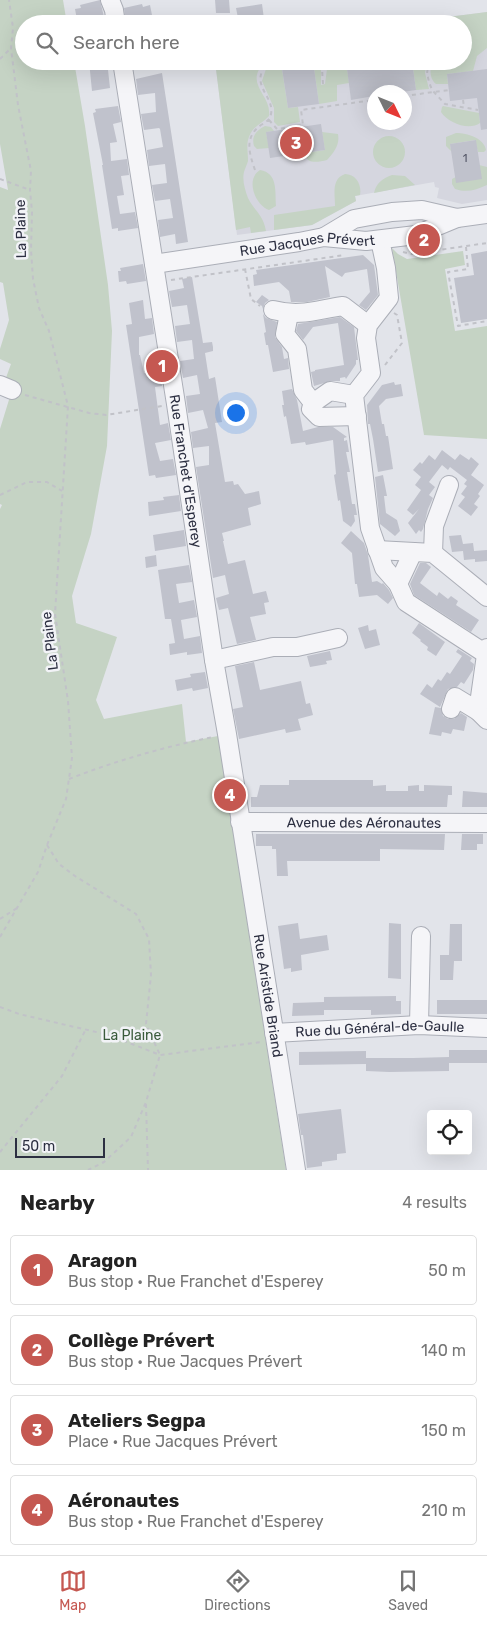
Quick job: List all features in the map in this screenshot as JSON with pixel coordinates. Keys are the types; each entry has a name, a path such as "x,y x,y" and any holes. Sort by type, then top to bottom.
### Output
{"street":[{"path":"110,0 114,15"},
{"name":"Rue Franchet d'Esperey","path":"123,70 214,660 228,734 240,822"},
{"path":"324,237 354,219 392,212 422,210 458,218 487,214"},
{"name":"Rue Jacques Prévert","path":"155,272 324,237 366,242 416,235 458,218"},
{"path":"388,239 386,268 389,298 368,325 366,338 371,373 354,394 370,528 384,568 398,584 406,602 486,651 483,715"},
{"path":"313,403 303,390 297,349 285,334 281,312 303,313 343,306 368,325"},
{"path":"354,394 330,391 313,403 311,409 319,417 356,416"},
{"path":"433,553 434,526 449,485"},
{"path":"377,550 433,553 487,597"},
{"path":"398,584 413,552"},
{"path":"214,660 273,647 297,647 338,638"},
{"path":"451,709 455,697 483,715"},
{"name":"Avenue des Aéronautes","path":"240,822 487,823"},
{"name":"Rue Aristide Briand","path":"240,822 296,1170"},
{"path":"419,1025 421,936"},
{"name":"Rue du Général-de-Gaulle","path":"275,1037 419,1025 487,1028"}],"path":[{"name":"La Plaine","path":"0,937 38,872 66,798 72,758 55,614 68,406 49,331 39,308 32,279 30,250 32,212 30,190 32,171 18,105 11,48 13,28 9,0"},
{"path":"0,59 11,48"},
{"path":"254,170 248,150 249,142 255,129 269,120 272,109 262,90 261,77 264,70"},
{"path":"322,70 323,84"},
{"path":"428,70 434,92 445,104 478,110"},
{"path":"412,95 449,90"},
{"path":"463,100 464,108"},
{"path":"269,120 276,129 303,125 301,110 367,101"},
{"path":"0,179 30,190"},
{"path":"388,239 402,251 410,254 487,243"},
{"path":"466,246 468,269 448,272 458,326 487,322"},
{"path":"155,272 245,269 352,254"},
{"path":"245,269 251,299 266,312 281,312"},
{"path":"384,306 398,315 402,343 384,367"},
{"path":"6,388 32,398 106,415 176,404"},
{"path":"0,495 26,482 47,482 62,491"},
{"path":"69,779 108,764 177,745 228,734"},
{"path":"47,845 59,864 136,914 149,939 151,975 146,1024 160,1055 146,1102 131,1137 104,1162 88,1170"},
{"path":"0,919 18,907"},
{"path":"0,1008 109,1035 160,1055 275,1037"},
{"path":"0,1152 62,1076 86,1030"},
{"path":"146,1102 148,1170"}],"shaded area":[{"path":"487,12 487,200 462,204 437,198 439,188 435,187 434,182 355,196 356,201 312,225 237,235 216,70 472,70 472,15 464,15"}],"green space":[{"name":"La Plaine","path":"0,0 63,0 66,15 15,15 15,70 76,70 108,285 112,331 107,446 91,534 72,596 76,623 117,637 96,700 104,719 182,704 186,742 218,736 286,1170 0,1170 0,509 2,505 0,504 0,429 12,390 3,386 11,364 0,359 0,349 9,320 3,283 0,282 0,187 8,190 0,144"},
{"path":"487,12 487,48 477,56 473,71 447,74 448,84 436,84 432,79 431,70 472,70 472,15 464,15"},
{"path":"216,70 259,70 257,83 269,108 269,116 254,129 248,139 248,161 243,178 248,198 261,217 266,231 251,233 250,227 236,230"},
{"path":"266,70 282,70 288,108 298,107 300,122 278,126 274,122 274,108 262,81"},
{"path":"314,70 321,70 321,85 325,84 327,70 347,70 349,83 337,85 337,101 319,104"},
{"path":"413,70 426,70 429,89 416,90"},
{"path":"443,106 479,113 480,123 470,126 459,125 444,116 441,112"},
{"path":"265,126 271,127 274,131 266,132 269,148 257,149 253,142 254,136 257,131"},
{"path":"322,132 338,134 337,145 327,160 310,161 305,157 304,153 325,150"},
{"path":"456,133 470,135 479,139 486,150 478,152 475,140 450,144 451,151 446,146 446,137"},
{"path":"389,136 395,137 400,141 404,146 404,158 400,163 395,167 389,168 383,167 378,163 374,158 373,152 374,146 378,141 383,137"},
{"path":"479,165 487,167 487,185 464,191 455,189 452,179"},
{"path":"260,170 266,172 273,179 276,206 269,210 260,203 254,192 253,179"},
{"path":"345,174 355,178 359,184 360,195 355,196 356,201 312,225 274,230 274,215 335,206 334,192 336,183"},
{"path":"392,175 405,176 415,185 374,193 380,181"},
{"path":"392,248 407,259 463,251 465,265 445,269 455,331 487,326 487,439 424,435"}],"building":[{"path":"100,0 104,15 76,15 75,9 81,8 80,5"},
{"path":"215,0 229,0 230,13 216,13"},
{"path":"142,4 143,7 150,5 152,15 125,15 124,8"},
{"path":"262,4 263,15 237,15 236,8"},
{"path":"487,69 487,129 481,130 477,98 450,101 447,74"},
{"path":"90,70 108,70 110,88 92,91"},
{"path":"282,70 314,70 319,104 288,108"},
{"path":"347,70 413,70 416,90 412,91 412,85 367,85 367,97 351,100"},
{"path":"162,73 188,242 176,244 175,234 160,237 158,220 173,218 170,199 155,201 152,185 167,183 165,164 149,166 147,150 163,147 160,129 144,130 141,114 156,112 155,93 138,95 136,79"},
{"path":"118,106 121,122 113,124 117,142 110,143 111,161 127,159 129,175 121,176 124,195 117,196 120,214 135,212 138,228 118,231 118,228 112,229 93,113 96,112 95,109"},
{"path":"321,124 325,150 270,158 266,132"},
{"path":"476,140 482,179 456,183 450,144"},
{"path":"487,251 487,319 461,323 454,278 474,275 471,254"},
{"path":"363,255 374,265 378,295 366,310 359,305 370,292 367,269 345,273 342,277 325,266 330,297 307,302 291,302 289,291 279,282 254,286 253,275 257,274 256,270"},
{"path":"143,264 146,281 127,284 126,281 119,282 118,271 121,271 120,268"},
{"path":"192,277 203,343 212,342 213,347 213,351 205,353 209,379 215,377 222,422 215,423 225,482 233,481 234,485 238,484 245,494 259,491 261,504 248,508 251,525 222,533 228,564 245,560 253,594 266,591 269,602 264,603 266,614 250,617 256,640 237,644 228,608 219,610 216,598 229,594 225,575 213,578 196,467 209,465 209,446 193,448 191,432 208,428 203,410 188,413 186,396 200,394 197,375 183,378 180,361 194,359 192,340 177,342 175,326 190,324 187,305 172,307 169,291 184,288 182,279"},
{"path":"262,295 269,300 265,303 263,309 256,302"},
{"path":"143,300 145,319 152,318 154,334 139,337 139,355 144,373 160,370 162,386 155,387 160,425 168,423 171,440 155,443 160,461 173,459 176,475 156,478 155,475 149,476 126,325 132,324 129,303"},
{"path":"263,314 266,318 277,322 275,337 282,347 284,359 288,358 289,369 273,372 268,345 266,345"},
{"path":"340,317 354,327 358,360 356,360 356,364 346,379 345,377 340,378 340,381 331,381 314,386 311,372 344,365 338,323 313,327 303,340 296,331 298,324"},
{"path":"394,382 395,385 401,384 403,396 386,399 379,406 382,424 384,424 386,436 388,436 393,469 378,472 370,424 368,424 367,405 382,385"},
{"path":"292,389 297,400 303,431 318,427 333,427 347,437 344,438 344,441 347,440 349,452 346,452 350,472 347,472 352,504 355,504 357,515 354,515 355,521 351,527 343,521 340,500 338,501 334,475 336,474 333,440 306,445 305,442 291,444 286,416 284,417 282,391"},
{"path":"442,450 455,460 460,454 469,460 471,457 479,464 471,475 484,485 478,494 480,496 474,504 478,507 471,516 458,506 465,497 461,494 467,486 464,484 467,480 450,467 448,470 442,465 429,482 435,487 429,495 433,498 423,529 421,532 419,530 416,534 408,523 419,509 413,515 407,510 421,490 415,485 421,477 413,470 420,462 422,464 429,455 435,460"},
{"path":"383,475 387,496 384,496 386,513 397,520 400,531 395,536 380,524 375,477"},
{"path":"179,495 181,511 149,516 148,502 164,500 163,497"},
{"path":"184,530 186,546 155,551 153,535"},
{"path":"351,531 364,543 368,555 372,582 383,583 389,590 393,598 388,604 377,595 359,597 357,584 355,584 352,553 341,543"},
{"path":"461,535 463,544 473,543 474,551 487,550 487,561 475,562 475,559 464,560 463,551 452,552 449,536"},
{"path":"156,555 157,566 146,568 145,557"},
{"path":"420,563 426,563 431,567 420,583 437,596 439,592 448,599 451,596 458,601 456,605 479,620 471,632 414,595 410,584"},
{"path":"189,565 192,582 176,584 179,603 194,600 197,617 181,620 184,639 200,636 202,653 187,655 187,652 170,655 169,644 175,643 171,619 165,619 158,570"},
{"path":"419,623 445,642 436,656 427,650 428,647 412,633"},
{"path":"368,625 369,631 376,629 380,645 365,649 358,628"},
{"path":"458,649 472,658 470,661 474,664 473,670 464,684 461,682 457,687 448,689 440,707 420,694 427,684 432,688 438,679 441,681 447,672 450,674 462,656 456,652"},
{"path":"330,651 332,660 326,661 327,664 310,667 307,656"},
{"path":"254,662 260,690 301,681 306,704 310,703 313,715 298,719 301,730 286,733 285,729 239,739 233,709 243,707 235,666"},
{"path":"205,672 208,688 193,691 192,688 177,691 175,680 191,677 190,674"},
{"path":"435,707 441,708 443,716 448,719 454,719 461,713 467,717 464,731 453,729 451,734 442,732 441,736 429,734"},
{"path":"289,780 373,780 373,786 386,785 386,791 408,791 408,786 419,785 419,791 424,791 424,785 452,786 452,795 448,795 447,807 251,807 251,797 257,797 260,785 289,785"},
{"path":"463,791 487,793 487,807 462,807"},
{"path":"256,834 445,834 444,850 380,849 380,861 287,861 288,876 277,876 276,849 272,849 272,846 256,846"},
{"path":"462,834 483,834 483,844 477,844 477,850 461,850"},
{"path":"298,923 300,939 327,935 329,950 301,955 302,970 291,972 291,968 284,969 278,926"},
{"path":"389,923 401,924 401,979 388,978"},
{"path":"450,924 462,924 462,961 454,961 453,980 440,980 440,955 449,955"},
{"path":"396,996 396,1001 401,1001 401,1014 371,1015 371,1010 324,1010 324,1015 292,1016 293,1003 324,1002 324,997"},
{"path":"437,1000 487,1000 487,1014 437,1014"},
{"path":"449,1050 487,1050 487,1063 449,1063 449,1071 389,1072 366,1071 366,1064 299,1065 299,1052 366,1051 366,1058 413,1058 449,1057"},
{"path":"341,1109 346,1153 337,1154 337,1160 322,1162 322,1166 307,1168 298,1114"}],"place":[{"name":"Ateliers Segpa","path":"296,143"},
{"name":"Collège Prévert","path":"424,240"},
{"name":"Aragon","path":"162,366"},
{"name":"Aéronautes","path":"230,795"}]}
